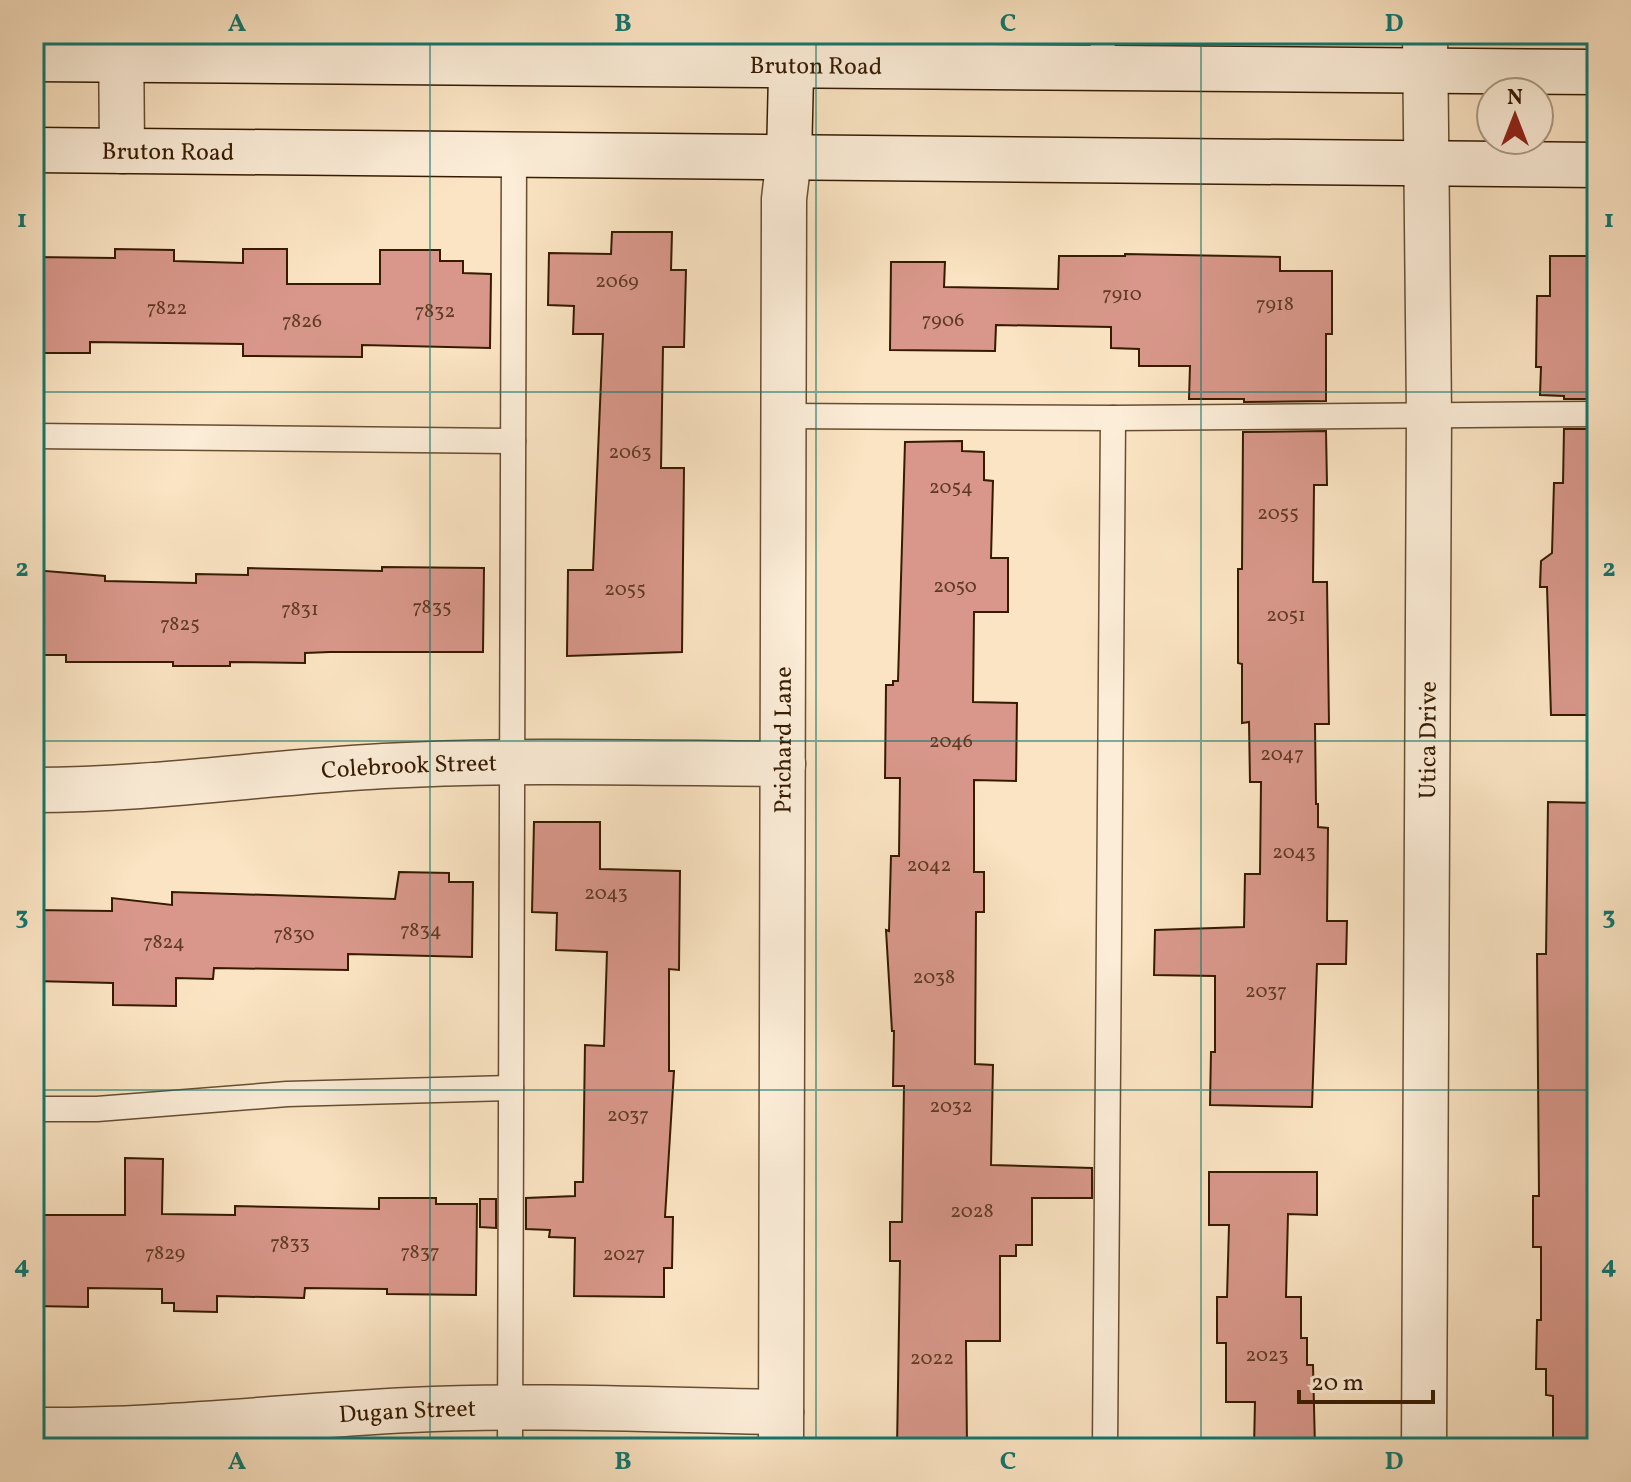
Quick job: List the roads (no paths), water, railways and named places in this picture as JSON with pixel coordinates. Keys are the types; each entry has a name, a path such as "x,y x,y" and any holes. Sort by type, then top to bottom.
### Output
{"street":[{"name":"Bruton Road","path":"34,59 121,47 1425,53 1597,72"},
{"path":"121,47 122,151"},
{"name":"Prichard Lane","path":"781,1430 784,199 789,157 792,50"},
{"name":"Utica Drive","path":"1424,1448 1429,414 1425,53"},
{"name":"Bruton Road","path":"34,150 1597,165"},
{"name":"Colebrook Street","path":"34,790 161,786 383,766 783,764"},
{"name":"Dugan Street","path":"34,1430 95,1430 410,1410 511,1428 781,1430"}],"lane":[{"path":"511,1428 514,154"},
{"path":"785,416 1113,418 1597,414"},
{"path":"1105,1448 1113,418"},
{"path":"34,436 513,441"},
{"path":"34,1109 97,1109 287,1094 511,1088"}]}
